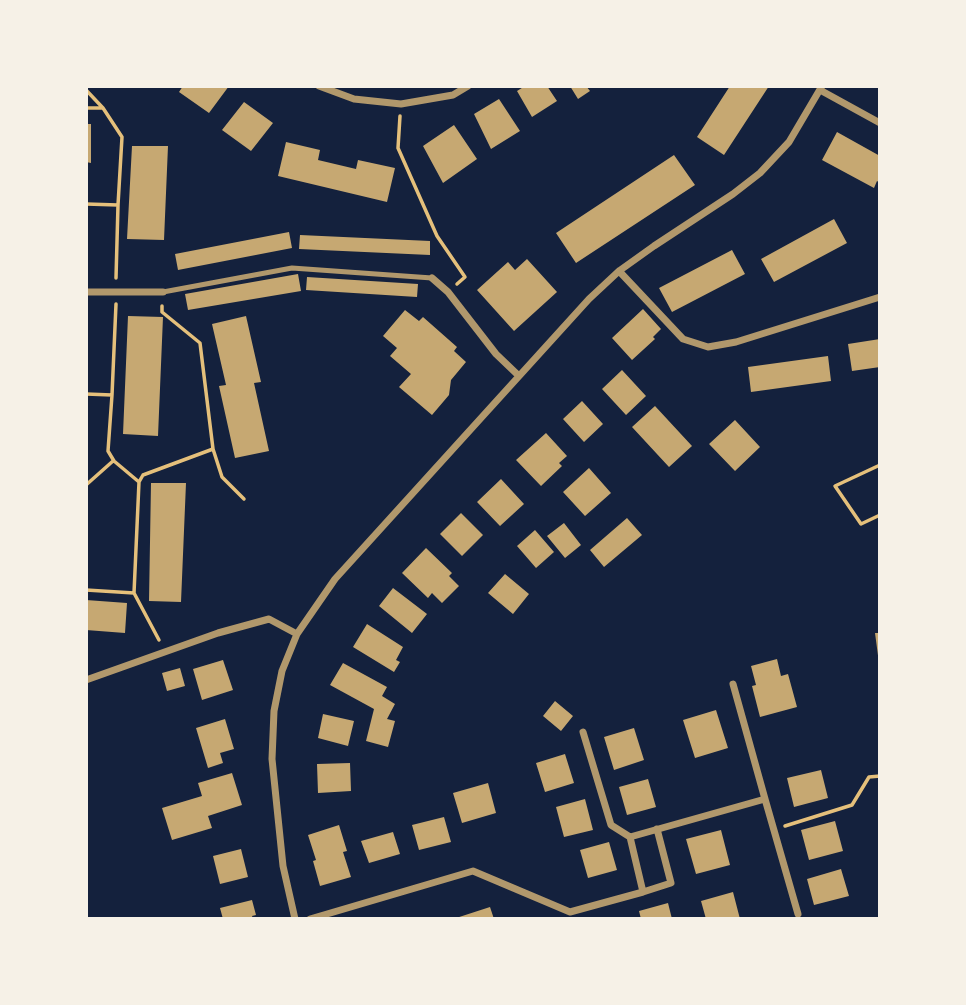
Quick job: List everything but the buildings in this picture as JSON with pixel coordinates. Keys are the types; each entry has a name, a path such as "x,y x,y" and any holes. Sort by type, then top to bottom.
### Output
{"street":[{"path":"319,86 355,99 401,104 453,95 468,86"},
{"path":"295,919 283,866 272,759 274,711 282,671 297,634 335,579 589,299 619,271 760,173 789,142 821,88 880,123"},
{"path":"619,271 683,340 708,347 736,342 880,297"},
{"path":"432,278 448,292 496,354 519,376"},
{"path":"86,292 163,292"},
{"path":"86,680 218,633 269,619 297,634"},
{"path":"733,684 798,914"},
{"path":"583,732 611,825 630,837 643,892"},
{"path":"630,837 765,799"},
{"path":"310,919 472,871 570,912 671,883 657,830"}],"lane":[{"path":"163,292 292,268 432,278"}],"path":[{"path":"86,90 103,108 122,137 108,451 114,461 139,482"},
{"path":"401,104 398,148 437,236 465,277 448,292"},
{"path":"86,108 103,108"},
{"path":"86,204 118,205"},
{"path":"163,292 162,312 200,342 213,449 222,477 244,499"},
{"path":"86,394 112,395"},
{"path":"165,651 134,593 139,482 143,475 213,449"},
{"path":"86,485 114,461"},
{"path":"880,465 835,486 861,524 880,516"},
{"path":"86,590 134,593"},
{"path":"773,829 852,805 869,778 880,776"}]}
